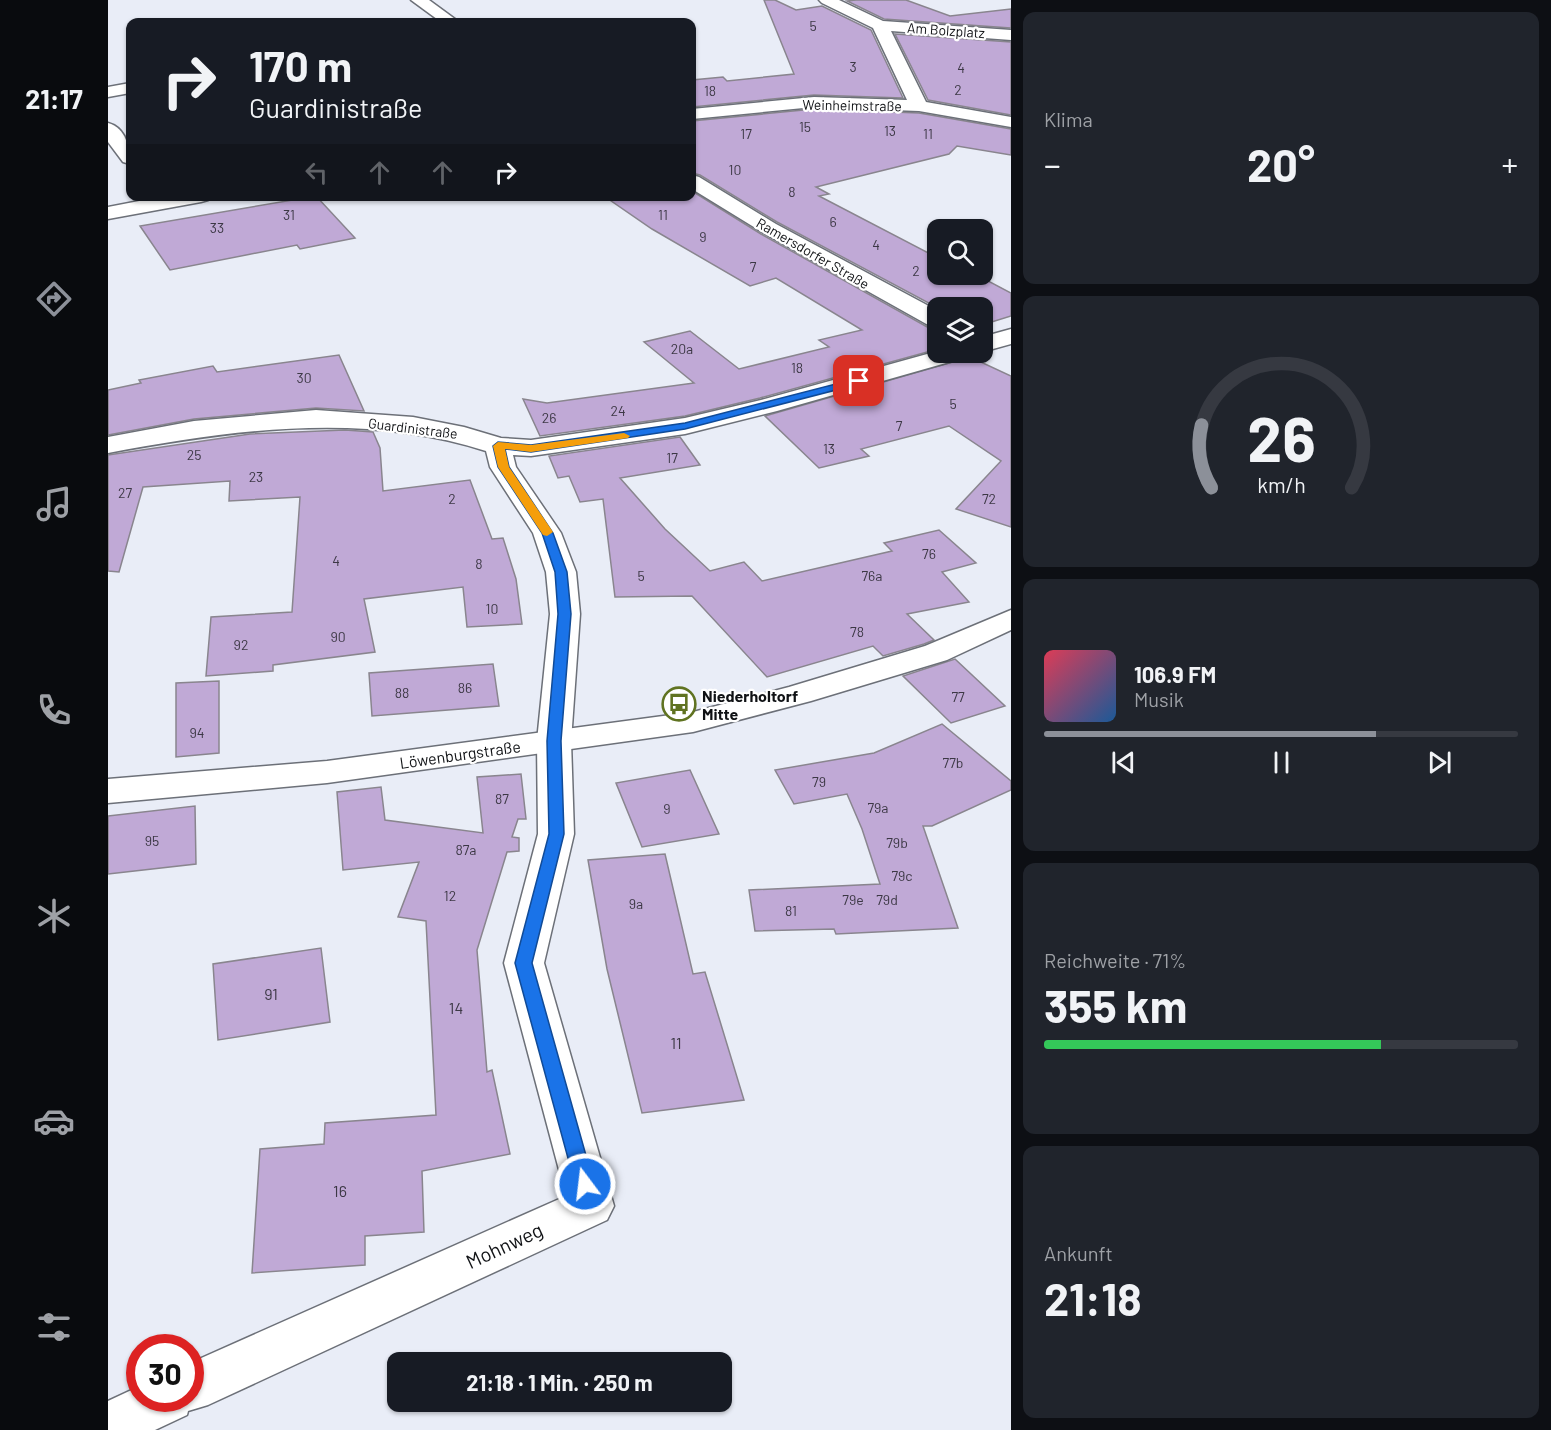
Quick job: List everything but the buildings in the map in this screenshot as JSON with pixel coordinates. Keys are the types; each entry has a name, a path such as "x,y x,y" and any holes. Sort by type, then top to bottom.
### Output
{"street":[{"path":"419,0 445,18"},
{"path":"827,0 880,25 919,106"},
{"name":"Am Bolzplatz","path":"880,25 1011,35"},
{"path":"108,92 126,89"},
{"name":"Weinheimstraße","path":"696,114 814,102 919,106 1011,122"},
{"path":"108,129 126,153"},
{"name":"Ramersdorfer Straße","path":"696,183 769,228 927,315"},
{"path":"108,213 160,201"},
{"path":"993,342 1011,336"},
{"name":"Guardinistraße","path":"108,445 194,429 316,418 413,425 464,435 498,446 531,448 685,426 780,403 927,361"},
{"name":"Mohnweg","path":"204,1382 591,1206 524,963 556,834 554,741 565,614 561,572 548,533 503,467 498,446"},
{"name":"Löwenburgstraße","path":"108,791 327,772 693,722 800,694 936,653 1011,619"},
{"path":"108,1426 138,1412"}],"slow traffic":[{"path":"547,532 503,467 498,446 531,448 624,436"}],"place":[{"name":"Niederholtorf Mitte","path":"679,704"}],"route":[{"path":"585,1184 524,963 556,834 554,741 565,614 561,572 548,533 503,467 498,446 531,448 685,426 859,381"}]}
